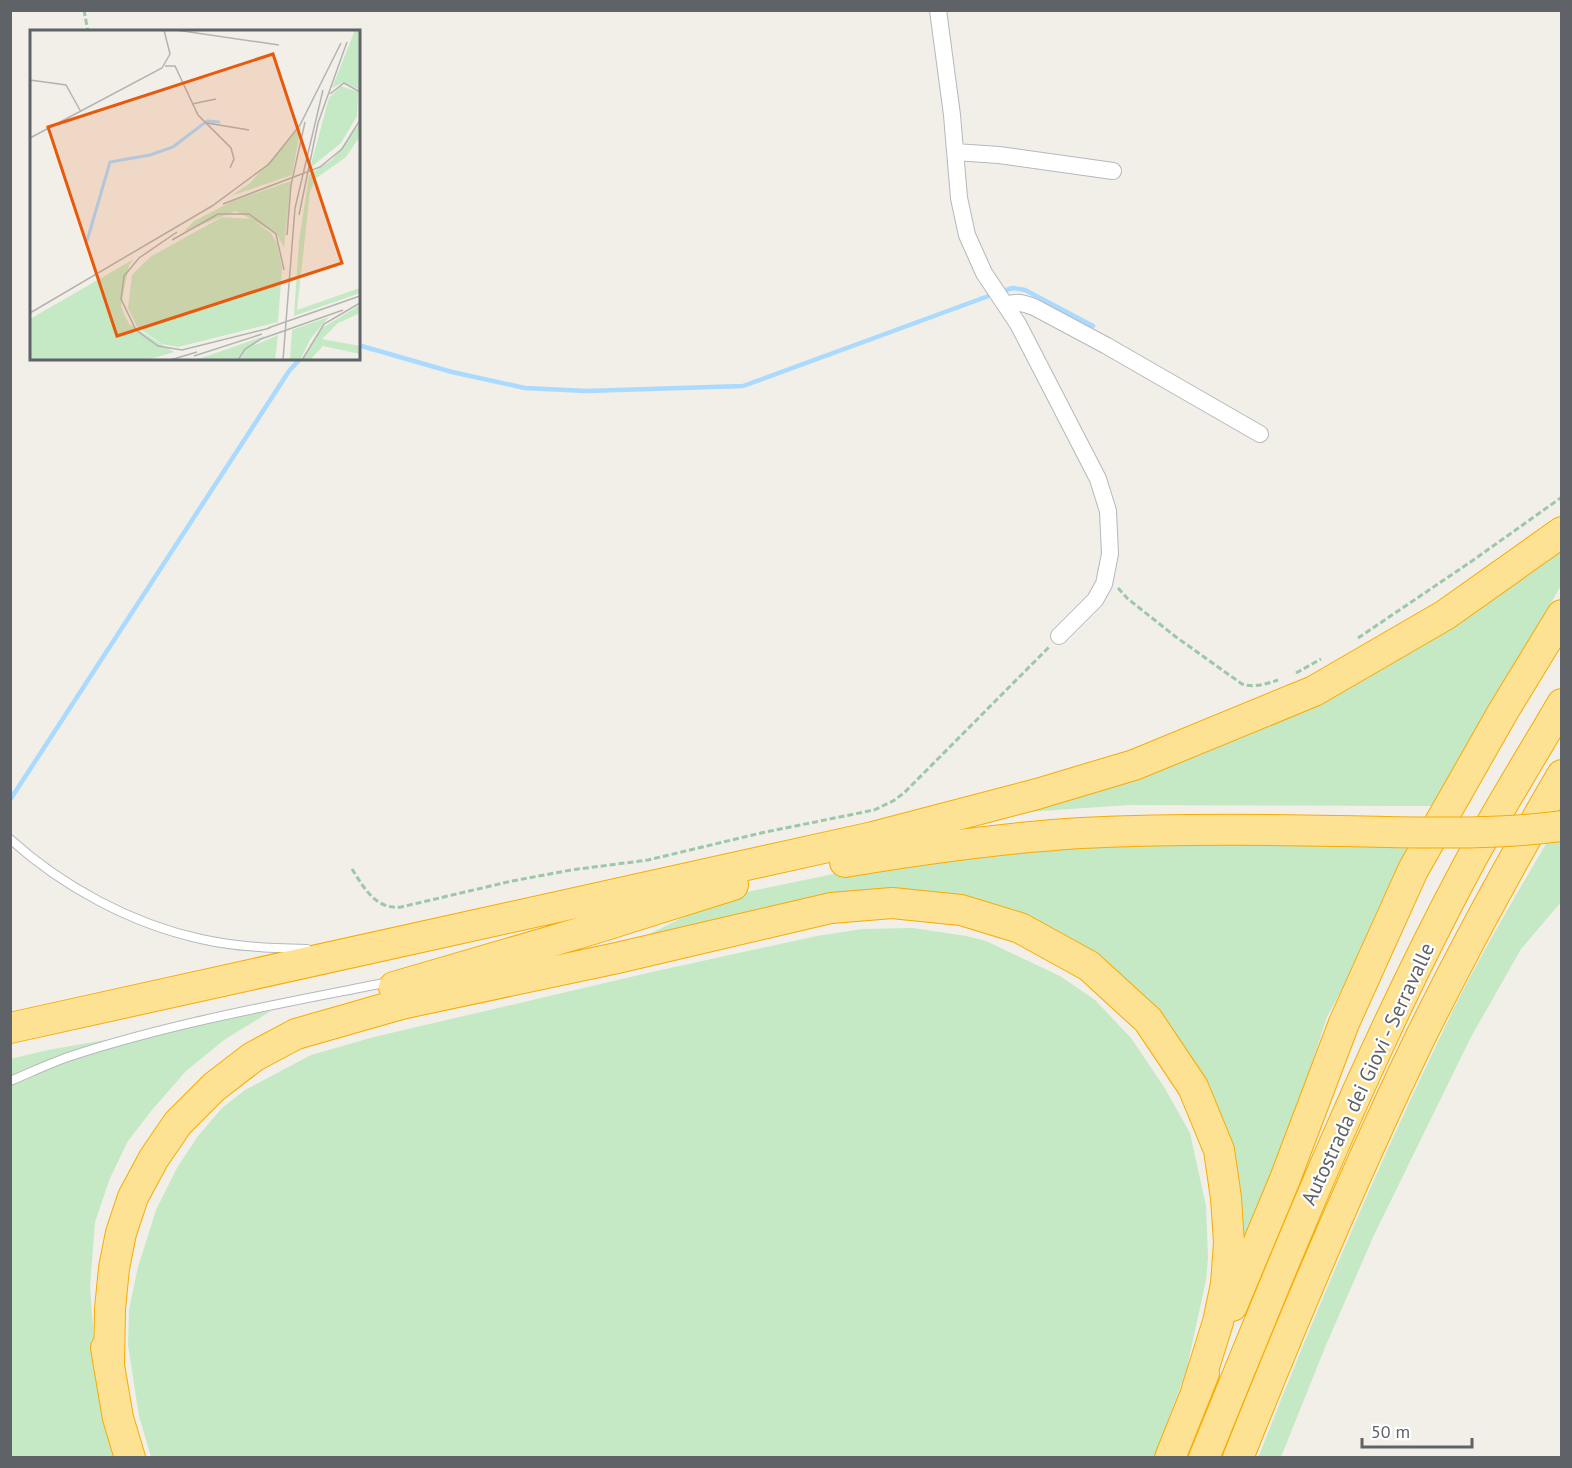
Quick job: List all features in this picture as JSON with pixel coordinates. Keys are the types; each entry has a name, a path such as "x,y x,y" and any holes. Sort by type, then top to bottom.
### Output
{"highway":[{"path":"10,1028 873,837 1037,794 1134,765 1314,692 1445,615 1562,532"},
{"path":"1170,1458 1285,1179 1344,1023 1413,870 1504,710 1562,615"},
{"name":"Autostrada dei Giovi - Serravalle","path":"1204,1458 1295,1232 1390,1020 1466,869 1562,704"},
{"name":"Autostrada dei Giovi - Serravalle","path":"1238,1458 1326,1242 1421,1036 1498,886 1562,775"},
{"path":"10,1047 268,990 565,919 849,861 996,840 1081,833 1341,823 1562,808"},
{"path":"873,837 1023,822 1122,815 1201,813 1461,833 1562,826"},
{"path":"130,1458 118,1418 101,1306 104,1239 110,1212 123,1176 145,1137 174,1100 209,1064 251,1036 300,1016 739,883"},
{"path":"109,1366 110,1309 114,1268 121,1233 134,1197 154,1158 178,1124 214,1087 253,1057 296,1034 401,1004 617,958 831,908 892,903 961,910 1020,928 1089,966 1148,1020 1193,1087 1219,1150 1226,1198 1228,1243 1226,1284 1218,1322 1197,1389"}],"street":[{"path":"939,10 959,198 967,235 984,273 1006,305 1098,479 1109,517 1111,535 1107,575 1095,600 1059,636"},
{"path":"955,152 1009,156 1113,171"},
{"path":"1006,305 1022,302 1034,307 1260,434"}],"lane":[{"path":"10,839 41,865 80,890 162,928 203,939 243,946 352,951"},
{"path":"10,1081 72,1056 118,1041 268,1006 465,966"}],"path":[{"path":"84,10 88,30"},
{"path":"1351,643 1562,497"},
{"path":"1107,575 1128,599 1242,684 1261,685 1283,678"},
{"path":"352,869 364,888 377,902 388,907 401,907 512,881 571,870 648,860 761,833 874,810 904,793 1059,636"},
{"path":"1294,674 1325,657"}],"green space":[{"path":"1561,547 1561,585 1440,806 1128,805 1011,813 1356,680 1514,585"},
{"path":"1561,840 1561,902 1521,949 1471,1037 1374,1235 1281,1457 1258,1458 1347,1242 1394,1135 1456,1005 1493,935 1547,842"},
{"path":"1105,843 1420,843 1327,1017 1300,1099 1239,1254 1234,1195 1149,1013 964,903 633,942 727,896 863,868"},
{"path":"913,928 986,941 1060,976 1095,1000 1131,1038 1164,1087 1190,1133 1206,1206 1208,1258 1206,1280 1186,1372 1154,1457 151,1457 139,1416 128,1345 129,1310 138,1267 156,1210 177,1168 198,1136 222,1108 245,1090 311,1055 374,1037 817,936 862,929"},
{"path":"271,1011 224,1040 186,1071 151,1111 128,1141 110,1178 95,1222 90,1287 95,1353 121,1457 11,1457 10,1059 48,1050"}],"waterway":[{"path":"1002,291 1013,288 1025,290 1093,326"},
{"path":"360,346 452,372 525,388 586,391 743,386 994,294"},
{"path":"10,800 289,371 299,360"}]}
